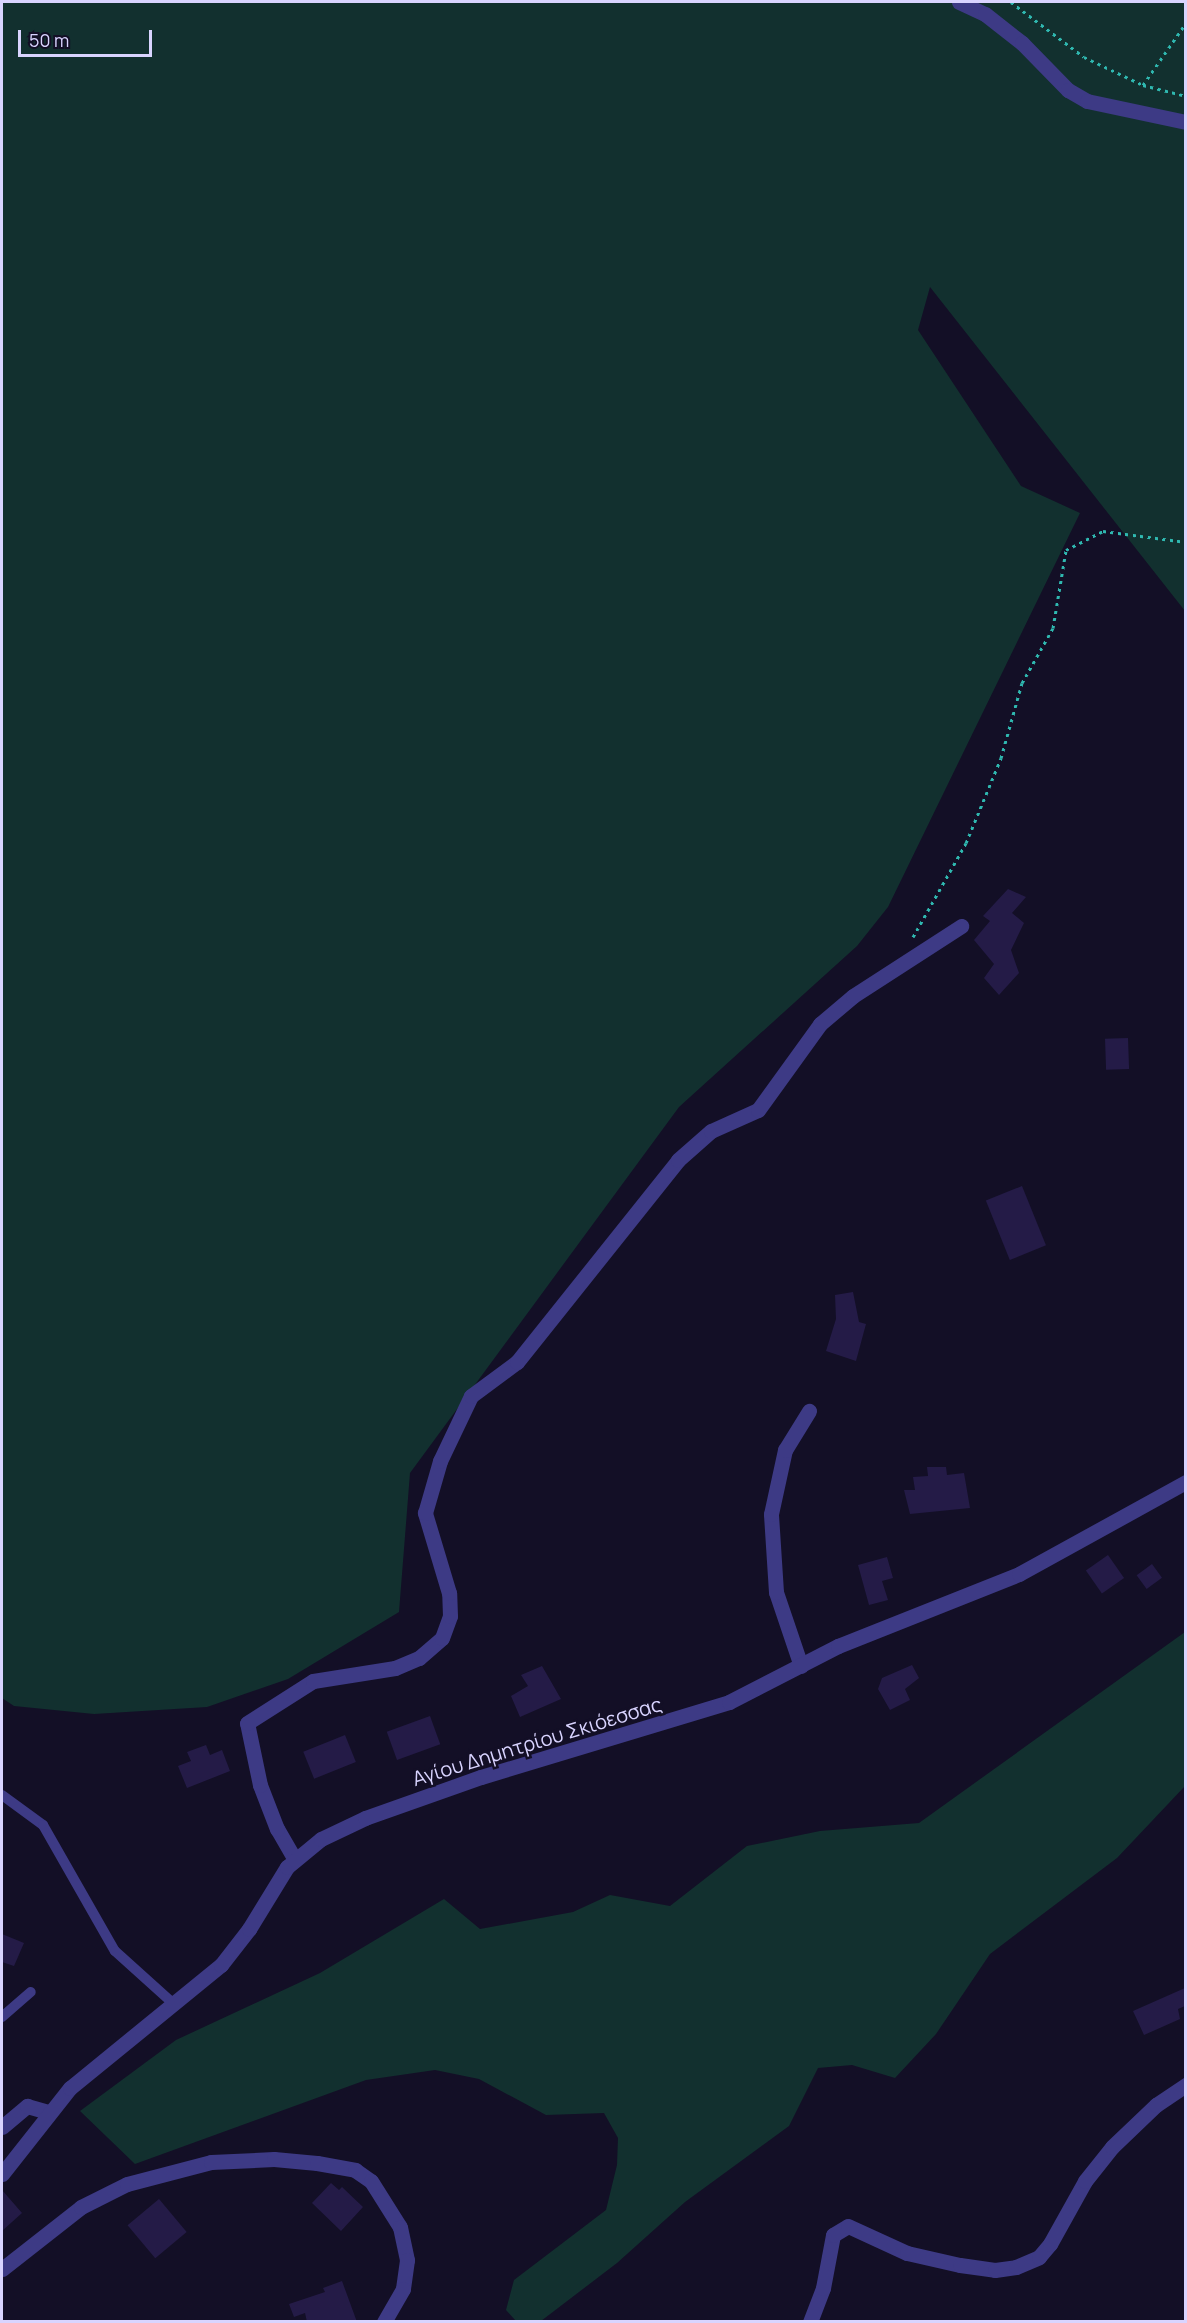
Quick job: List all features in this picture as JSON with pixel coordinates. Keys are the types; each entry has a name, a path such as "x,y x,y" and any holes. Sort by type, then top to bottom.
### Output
{"street":[{"path":"958,2 985,14 1022,43 1068,90 1087,101 1185,122"},
{"path":"294,1858 266,1801 250,1748 247,1723 313,1682 395,1668 419,1658 442,1638 450,1616 449,1593 425,1513 440,1461 471,1396 518,1362 678,1160 711,1131 758,1110 820,1024 853,996 961,926"},
{"path":"801,1666 776,1592 771,1514 785,1450 809,1411"},
{"name":"Αγίου Δημητρίου Σκιόεσσας","path":"2,2174 48,2112 120,2045 175,2005 233,1951 294,1858 335,1832 382,1812 491,1774 711,1709 838,1646 1019,1574 1185,1482"},
{"path":"810,2322 823,2288 831,2241 836,2231 848,2226 907,2253 960,2265 995,2270 1016,2267 1039,2257 1050,2244 1085,2181 1108,2152 1145,2115 1185,2085"},
{"path":"2,2127 27,2106 48,2112"},
{"path":"2,2269 81,2207 127,2184 211,2162 274,2159 317,2163 355,2170 371,2181 400,2227 407,2260 403,2289 384,2322"}],"lane":[{"path":"2,1795 43,1825 115,1951 175,2005"},
{"path":"2,2017 31,1992"}],"path":[{"path":"1011,2 1084,57 1143,85 1185,96"},
{"path":"1143,85 1185,23"},
{"path":"904,943 914,936 966,843 1001,758 1022,683 1053,628 1065,550 1103,531 1185,542"}],"green space":[{"path":"2,2 1185,2 1185,611 930,287 918,330 1021,486 1080,513 888,907 857,946 679,1107 410,1473 399,1612 288,1679 207,1707 94,1714 14,1706 2,1698"},
{"path":"1185,1632 1185,1786 1117,1858 990,1954 936,2034 895,2078 852,2065 818,2068 789,2126 685,2202 617,2263 541,2321 516,2321 506,2310 514,2280 606,2210 617,2165 618,2138 604,2113 546,2115 479,2079 435,2070 366,2080 135,2164 80,2111 176,2040 320,1973 444,1899 480,1929 573,1912 610,1895 670,1906 747,1846 820,1831 919,1823"}],"building":[{"path":"1008,889 1026,897 1012,913 1024,923 1011,950 1019,973 999,995 984,978 994,964 974,940 990,921 983,916"},
{"path":"1128,1038 1129,1069 1106,1070 1105,1039"},
{"path":"1022,1186 1046,1245 1010,1260 986,1201"},
{"path":"853,1292 859,1322 866,1324 856,1361 826,1351 836,1319 835,1295"},
{"path":"927,1467 946,1467 947,1475 964,1473 970,1508 910,1514 904,1490 915,1490 913,1477 928,1476"},
{"path":"1108,1555 1124,1578 1102,1593 1086,1570"},
{"path":"887,1557 893,1578 882,1581 888,1600 869,1605 858,1565"},
{"path":"1152,1564 1162,1578 1147,1589 1137,1575"},
{"path":"912,1665 919,1678 905,1689 910,1700 890,1710 878,1689 882,1678"},
{"path":"542,1666 561,1699 520,1717 511,1696 528,1686 521,1675"},
{"path":"430,1716 440,1744 397,1760 387,1732"},
{"path":"345,1735 356,1762 314,1779 303,1752"},
{"path":"206,1745 210,1755 222,1750 230,1771 187,1788 178,1766 191,1761 187,1752"},
{"path":"2,1934 24,1943 14,1966 2,1962"},
{"path":"1185,1988 1185,2006 1178,2009 1180,2019 1144,2035 1133,2011"},
{"path":"331,2183 339,2190 342,2187 363,2207 341,2231 312,2203"},
{"path":"2,2190 22,2213 2,2231"},
{"path":"159,2199 187,2232 155,2258 128,2225"},
{"path":"342,2281 357,2322 307,2322 305,2313 294,2317 289,2304 325,2292 323,2288"}]}
